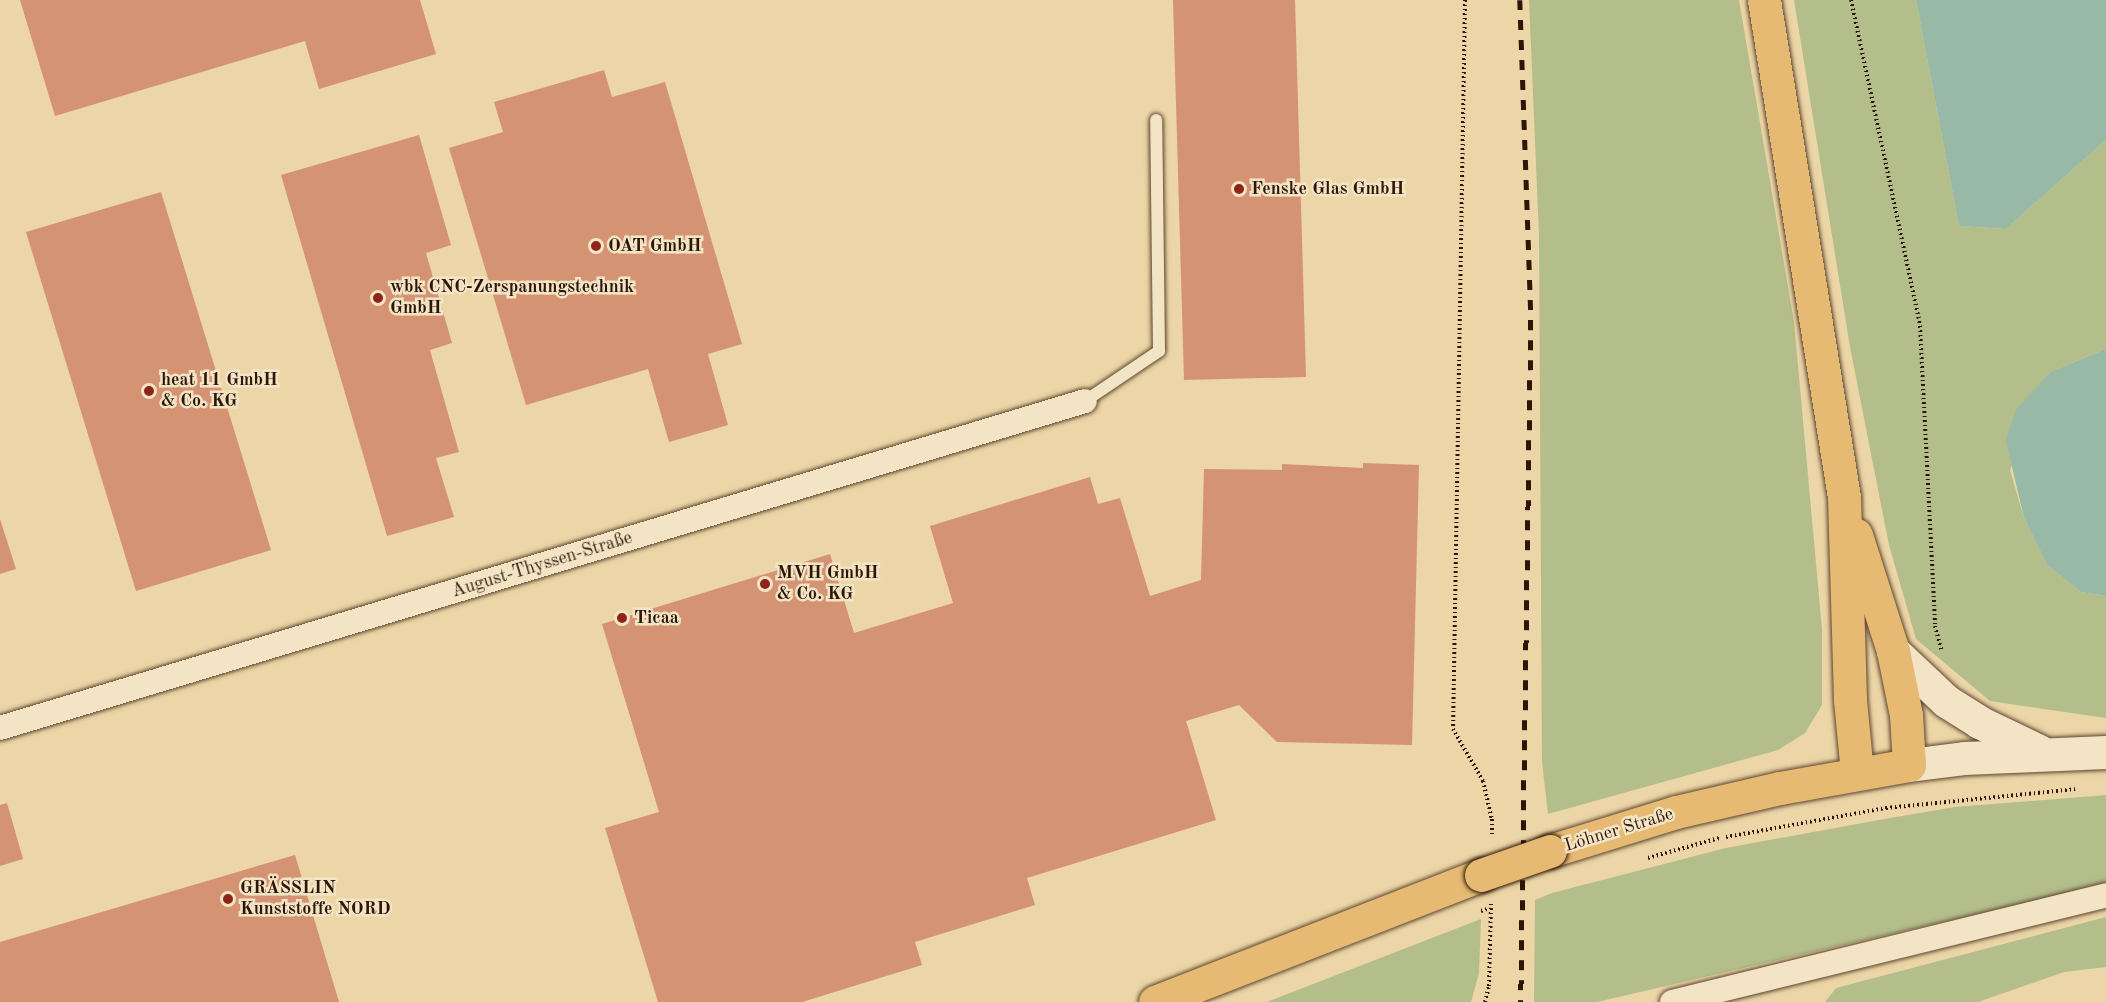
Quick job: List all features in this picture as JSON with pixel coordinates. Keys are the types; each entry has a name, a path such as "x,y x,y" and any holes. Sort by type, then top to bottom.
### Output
{"main road":[{"path":"1764,0 1844,497 1850,700 1857,773"},
{"path":"1844,497 1893,651 1906,715 1910,765"},
{"path":"1893,651 1946,701 1979,722 2043,753"},
{"name":"Löhner Straße","path":"1155,1002 1481,875 1676,812 1857,773 1910,765 2043,753 2106,752"}],"street":[{"name":"August-Thyssen-Straße","path":"0,728 1085,401"},
{"path":"1672,1002 2106,895"}],"lane":[{"path":"1085,401 1159,351 1156,120"}],"path":[{"path":"1464,747 1453,729 1465,0"},
{"path":"1851,0 1920,326 1935,626 1942,655"},
{"path":"1643,859 1723,837 1886,808 2086,788"}],"green space":[{"path":"1529,0 1739,0 1794,322 1822,629 1822,705 1805,733 1778,750 1548,814 1542,762 1539,235"},
{"path":"1794,0 1916,0 1959,226 2006,229 2106,140 2106,349 2052,371 2010,470 2024,518 2047,565 2081,592 2106,596 2106,718 1990,701 1916,639 1889,545 1850,347"},
{"path":"2106,795 2106,884 1597,1002 1534,1002 1535,900 1552,893 1726,848 1890,818 1955,807"},
{"path":"2106,917 2106,967 2064,972 1978,1002 1825,1002 1836,988"},
{"path":"1481,919 1479,973 1471,1002 1267,1002"}],"shaded area":[{"path":"1916,0 2106,0 2106,140 2006,229 1959,226"},
{"path":"2106,349 2106,596 2081,592 2047,565 2024,518 2006,441 2016,409 2052,371"}],"building":[{"path":"20,0 420,0 436,54 319,89 305,41 55,116"},
{"name":"Fenske Glas GmbH","path":"1173,0 1295,0 1306,377 1184,380"},
{"name":"OAT GmbH","path":"604,70 612,97 665,82 742,344 708,354 728,425 669,442 648,369 526,405 449,148 503,132 494,102"},
{"name":"wbk CNC-Zerspanungstechnik GmbH","path":"419,135 451,245 426,253 452,343 430,350 459,452 436,458 454,517 387,536 281,175"},
{"name":"heat 11 GmbH & Co. KG","path":"161,192 271,550 136,591 26,232"},
{"path":"1363,463 1419,465 1412,745 1277,742 1239,705 1186,721 1216,820 1027,878 1035,905 915,942 922,965 802,1002 658,1002 605,828 659,812 602,624 830,554 854,633 953,603 930,526 1090,477 1098,504 1120,498 1150,596 1201,580 1204,469 1282,470 1282,464 1363,468"},
{"path":"0,519 16,569 0,574"},
{"path":"7,803 23,859 0,866 0,805"},
{"name":"GRÄSSLIN Kunststoffe NORD","path":"295,855 339,1002 0,1002 0,942"}],"railway":[{"path":"1520,0 1531,320 1521,1002"}],"place":[{"name":"Fenske Glas GmbH","path":"1239,189"},
{"name":"OAT GmbH","path":"596,246"},
{"name":"wbk CNC-Zerspanungstechnik GmbH","path":"378,298"},
{"name":"heat 11 GmbH & Co. KG","path":"149,391"},
{"name":"MVH GmbH & Co. KG","path":"765,584"},
{"name":"Ticaa","path":"622,618"},
{"name":"GRÄSSLIN Kunststoffe NORD","path":"228,899"}]}
